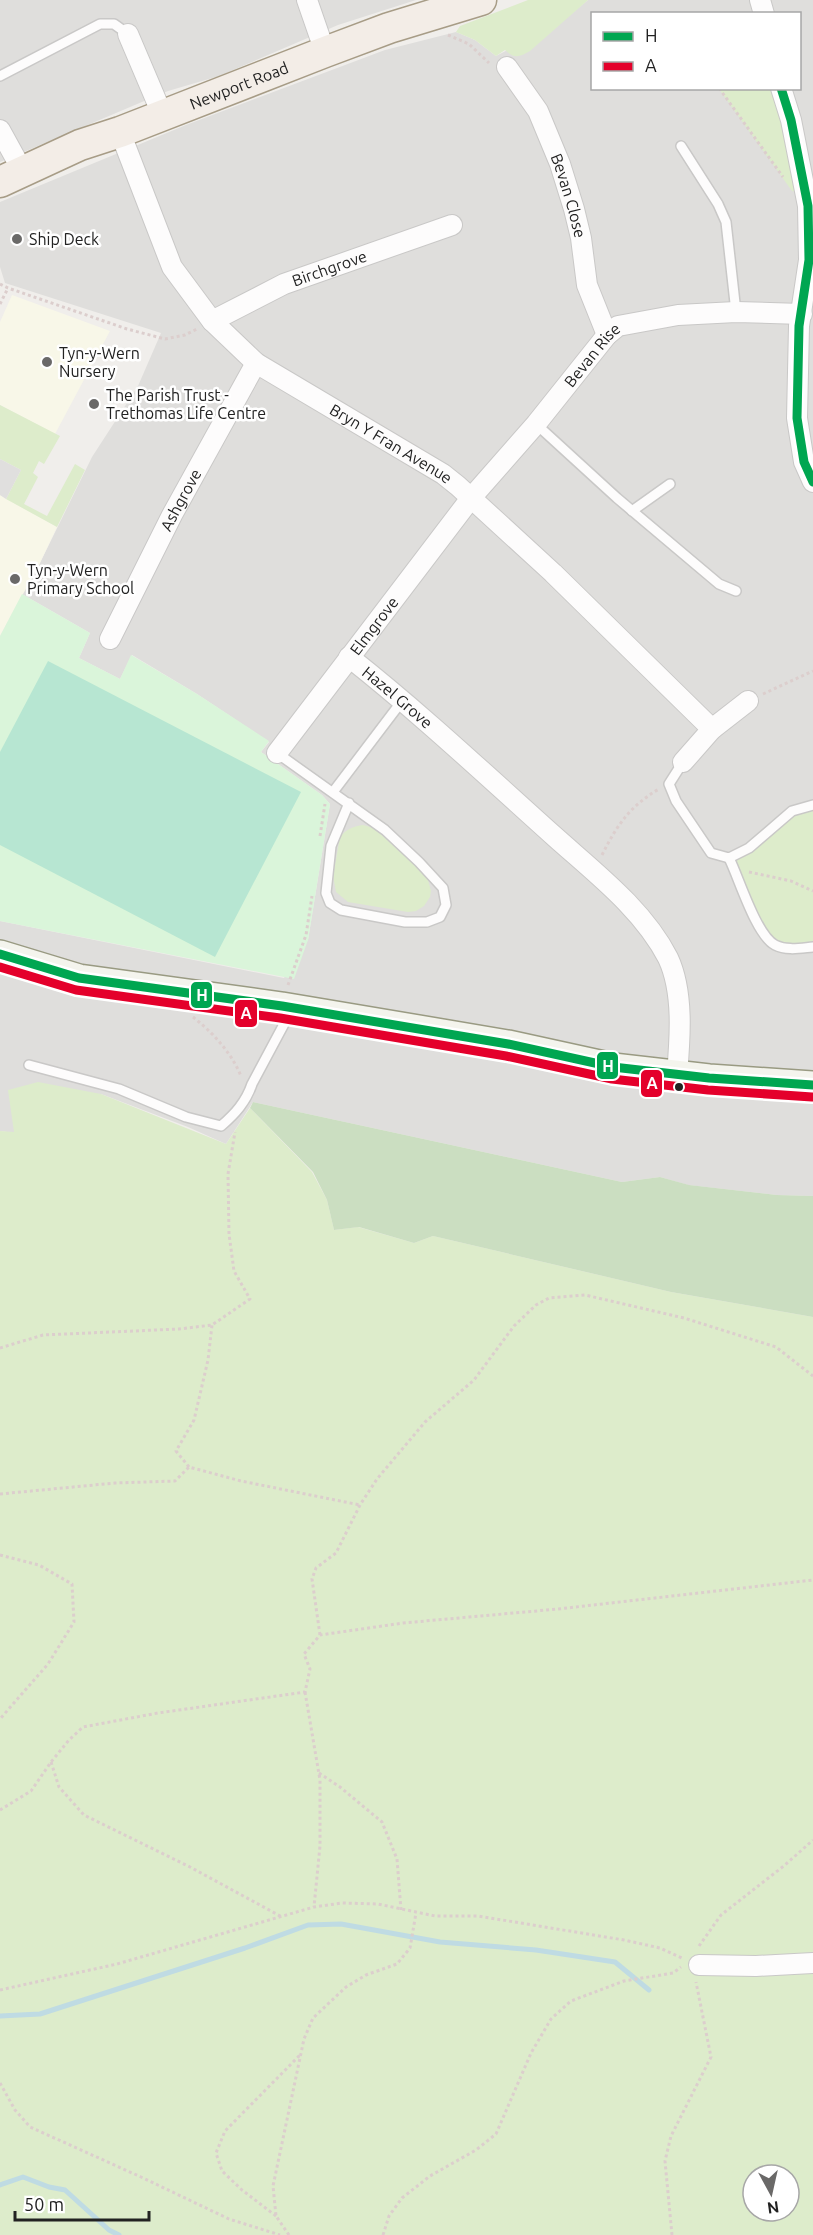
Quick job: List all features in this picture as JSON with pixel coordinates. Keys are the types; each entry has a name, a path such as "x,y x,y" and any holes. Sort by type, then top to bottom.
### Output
{"main road":[{"name":"Newport Road","path":"11,176 80,144 120,132 325,52 432,14 481,0"}],"street":[{"path":"307,0 325,52"},
{"path":"128,34 162,114"},
{"name":"Bevan Close","path":"507,67 538,111 560,164 581,238 586,285 607,335"},
{"path":"776,90 791,120 806,195 809,260 797,375 797,418 804,462 813,482"},
{"path":"0,130 11,176"},
{"name":"Bryn Y Fran Avenue","path":"120,132 172,267 212,321 256,363 443,474 554,573 712,729"},
{"name":"Birchgrove","path":"212,321 284,284 452,225"},
{"name":"Bevan Rise","path":"471,498 536,424 607,335 618,326 678,315 736,312 802,314"},
{"name":"Ashgrove","path":"110,639 172,515 256,363"},
{"name":"Elmgrove","path":"277,753 471,498"},
{"name":"Hazel Grove","path":"349,657 403,700 593,870 632,909 655,938 669,960 679,1005 681,1032 677,1075"},
{"path":"683,762 712,729 748,701"},
{"path":"0,954 79,978 287,1007 508,1044 613,1067 677,1075 813,1085"},
{"path":"694,1963 756,1966 813,1964"}],"lane":[{"path":"0,75 100,24 114,24 128,34"},
{"path":"681,146 718,204 726,222 736,312"},
{"path":"536,424 632,511 719,584 736,591"},
{"path":"632,511 670,484"},
{"path":"330,790 403,700"},
{"path":"277,753 349,803 386,830 419,862 443,888 446,905 440,917 427,922 405,922 341,910 330,903 326,893 331,846 349,803"},
{"path":"683,762 669,784 676,801 711,853 729,858 748,848 792,811 813,806"},
{"path":"729,858 751,911 773,944 787,948 813,947"},
{"path":"29,1065 119,1089 186,1117 221,1126 234,1115 249,1094 287,1007"}],"path":[{"path":"432,14 448,35 469,44 496,70 507,67"},
{"path":"720,90 792,191 806,195"},
{"path":"0,284 165,339 185,335 212,321"},
{"path":"0,304 8,288"},
{"path":"748,701 813,671"},
{"path":"593,870 615,830 632,808 669,784"},
{"path":"319,840 330,790"},
{"path":"734,868 791,881 813,891"},
{"path":"287,1007 306,935 313,892"},
{"path":"191,1016 206,1027 234,1059 249,1094"},
{"path":"0,1347 43,1335 179,1329 212,1325 250,1299 234,1271 229,1234 228,1174 235,1136 234,1115"},
{"path":"320,1635 312,1579 316,1568 336,1553 360,1504 425,1422 474,1380 514,1326 536,1305 549,1298 585,1295 684,1318 776,1347 813,1376"},
{"path":"212,1325 208,1360 194,1420 176,1451 189,1467 241,1481 360,1504"},
{"path":"0,1494 116,1483 175,1481 189,1467"},
{"path":"0,1555 39,1565 72,1584 74,1622 48,1664 0,1719"},
{"path":"314,1906 320,1846 319,1773 305,1692 310,1669 304,1654 320,1635 403,1623 558,1609 813,1580"},
{"path":"0,1810 31,1791 51,1762 83,1727 158,1713 305,1692"},
{"path":"51,1762 59,1787 84,1815 190,1867 282,1917"},
{"path":"319,1773 340,1786 382,1822 397,1859 401,1910"},
{"path":"672,2235 665,2161 671,2136 711,2057 695,1985 694,1963 721,1915 813,1840"},
{"path":"0,1990 117,1964 314,1906 342,1903 378,1904 435,1916 478,1916 624,1940 660,1948 694,1963"},
{"path":"276,2216 273,2186 304,2039 313,2018 346,1987 366,1975 398,1964 410,1948 416,1912"},
{"path":"383,2235 389,2216 402,2198 430,2176 476,2150 496,2134 531,2053 551,2019 571,2001 624,1981 673,1973 694,1963"},
{"path":"289,2235 276,2216 222,2171 216,2153 225,2131 301,2054"},
{"path":"0,2083 15,2110 30,2127 229,2219 280,2235"}],"shaded area":[{"path":"0,0 416,0 338,25 219,76 168,91 0,162"},
{"path":"588,0 813,0 813,1196 777,1195 688,1185 660,1177 622,1182 253,1102 226,1144 101,1094 14,1133 0,1131 0,921 284,978 308,940 330,804 322,795 261,752 269,742 197,694 132,655 120,679 79,658 90,633 22,594 39,565 92,457 138,386 161,333 5,283 0,267 0,202 186,125 385,50 456,32 475,40 496,56 560,23"},
{"name":"Tyn-y-Wern Nursery","path":"12,295 110,331 55,434 0,405 0,322"},
{"path":"0,459 21,470 6,499 0,495"},
{"name":"Tyn-y-Wern Primary School","path":"0,495 57,527 0,636"}],"green space":[{"path":"528,0 588,0 530,51 520,56 511,55 505,50 496,56 475,40 456,32 460,26"},
{"path":"720,90 781,90 806,195 792,191"},
{"path":"0,405 60,436 44,464 39,461 33,473 38,477 24,504 47,516 75,464 85,470 57,527 6,499 21,470 0,459"},
{"path":"22,594 90,633 79,658 120,679 131,655 197,694 269,741 261,752 322,795 330,804 308,940 294,979 0,921 0,636"},
{"path":"48,661 301,792 215,957 0,845 0,752"},
{"path":"813,805 813,947 787,949 764,934 729,858 792,811"},
{"path":"363,825 374,828 427,876 431,891 424,906 416,911 408,912 348,902 336,892 333,876 340,837 350,828"},
{"path":"38,1082 101,1094 226,1144 250,1108 312,1172 327,1200 334,1230 358,1227 414,1243 433,1236 671,1292 813,1317 813,2235 0,2235 0,1131 14,1132 8,1090"},
{"path":"253,1102 622,1182 660,1177 689,1185 777,1195 813,1196 813,1317 671,1292 433,1236 414,1243 359,1227 334,1230 327,1200 313,1172 250,1108"}],"waterway":[{"path":"0,2016 40,2014 245,1948 308,1925 341,1924 440,1942 536,1950 615,1962 649,1990"},
{"path":"0,2185 23,2177 49,2187 65,2190 109,2230 119,2235"}],"transit line":[{"name":"H","path":"782,90 791,120 808,206 809,260 799,326 797,418 804,462 813,482"},
{"name":"H","path":"0,954 79,978 282,1006 508,1044 613,1067 709,1078 813,1085"},
{"name":"A","path":"0,967 76,990 280,1018 506,1056 612,1079 708,1090 812,1097"}],"place":[{"name":"Ship Deck","path":"17,239"},
{"name":"Tyn-y-Wern Nursery","path":"47,362"},
{"name":"The Parish Trust - Trethomas Life Centre","path":"94,404"},
{"name":"Tyn-y-Wern Primary School","path":"15,579"}]}
